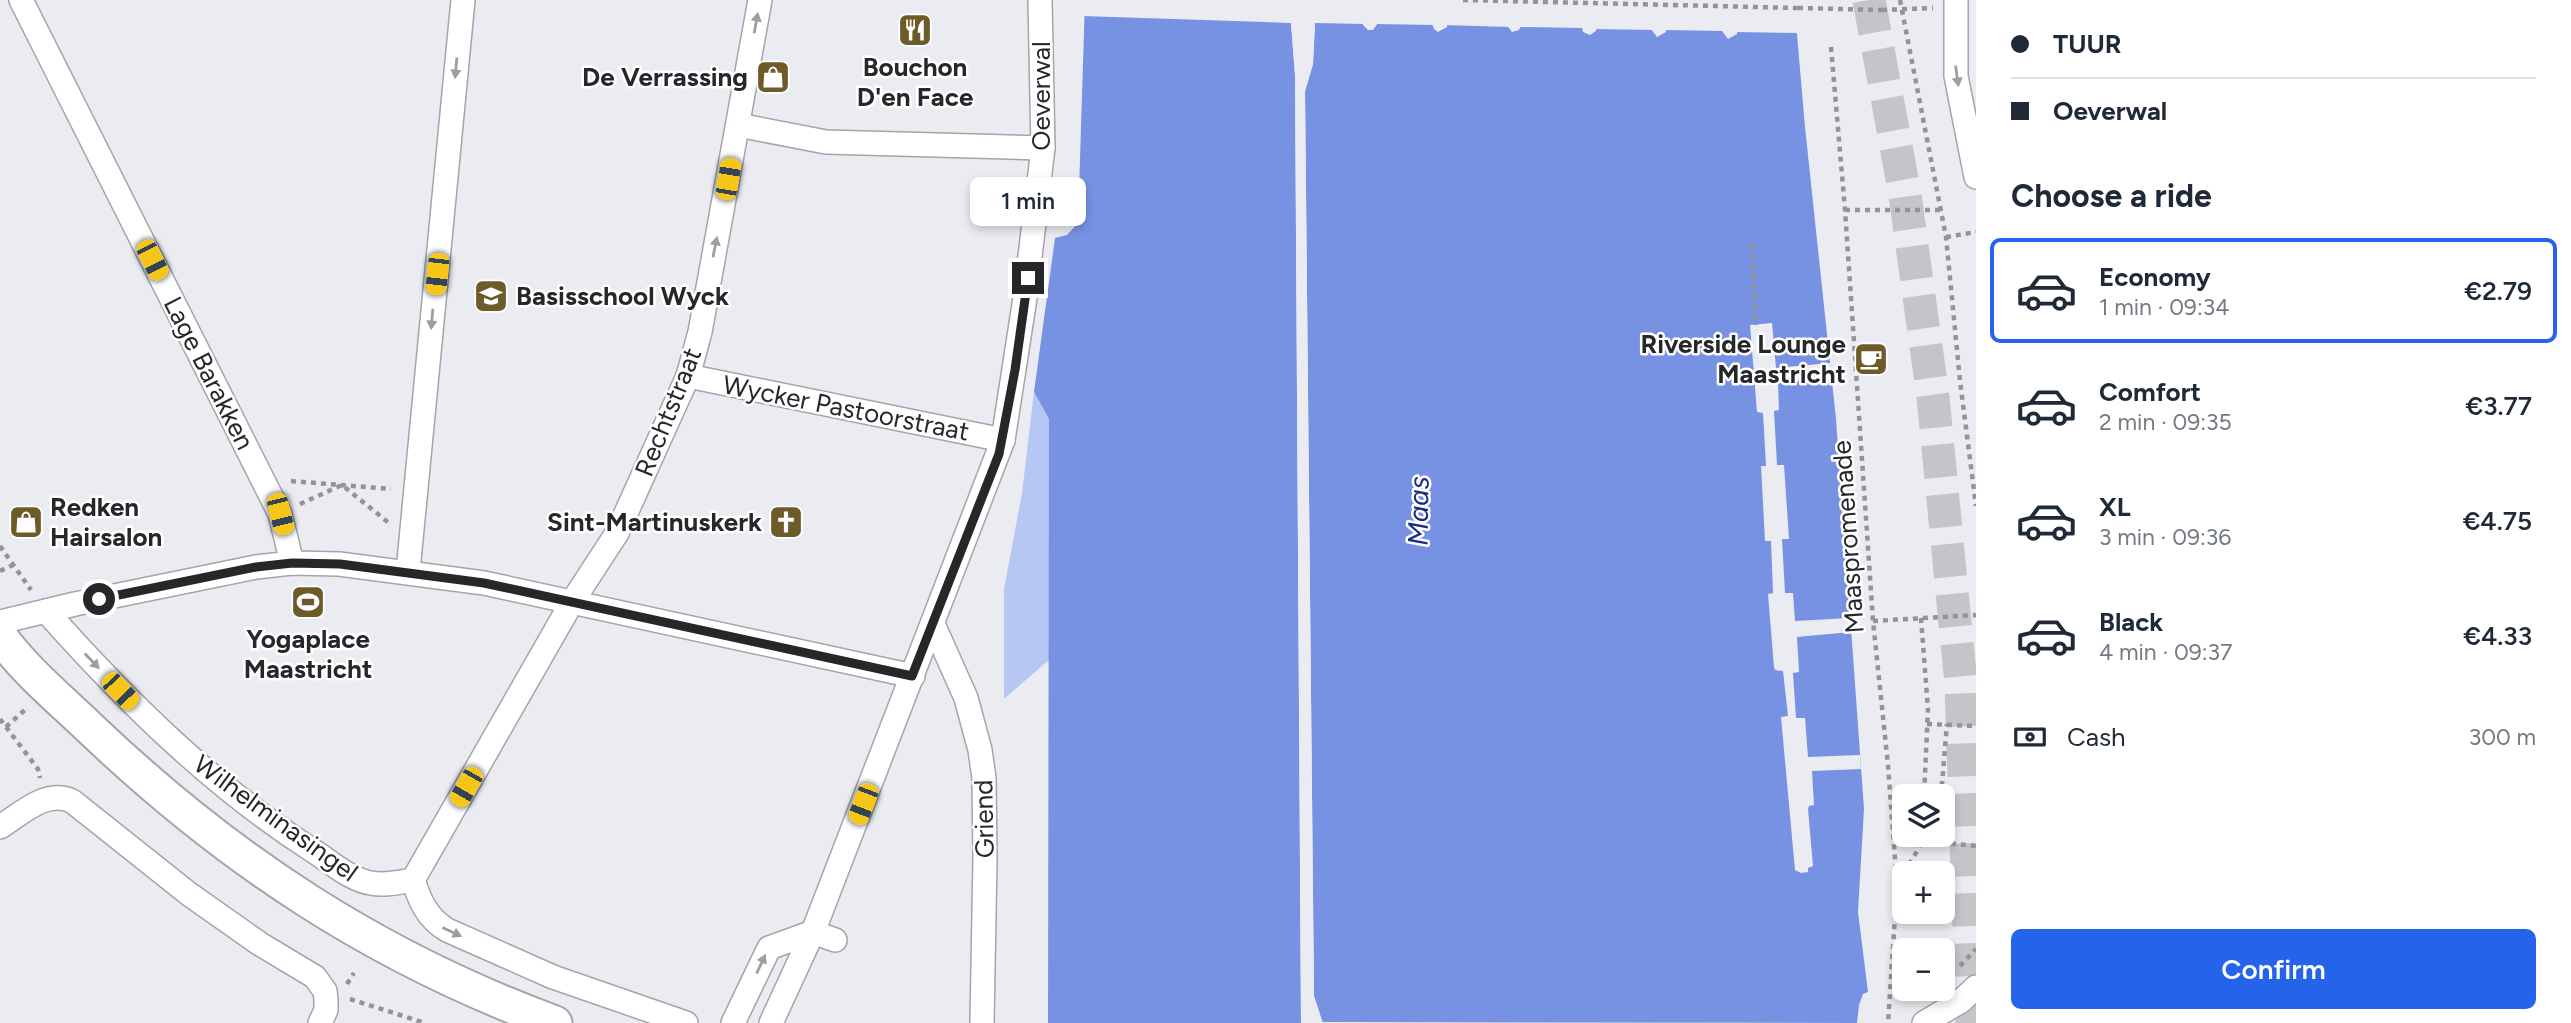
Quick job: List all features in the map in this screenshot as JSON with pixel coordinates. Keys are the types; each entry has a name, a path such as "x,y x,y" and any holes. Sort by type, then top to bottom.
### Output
{"street":[{"name":"Lage Barakken","path":"21,0 280,514 292,563"},
{"path":"408,571 463,0"},
{"name":"Rechtstraat","path":"413,880 572,602 617,533 688,376 700,332 760,0"},
{"name":"Oeverwal","path":"771,1023 813,932 1003,440 1043,148 1040,0"},
{"path":"1962,5 1956,76 1976,177"},
{"path":"738,125 826,142 1043,148"},
{"name":"Wycker Pastoorstraat","path":"688,376 1003,440"},
{"path":"0,622 197,578 292,563 340,564 484,583 912,676"},
{"name":"Wilhelminasingel","path":"46,611 133,704 189,757 239,798 300,842 360,880 379,884 413,880"},
{"name":"Griend","path":"933,624 966,698 981,750 985,858 982,1023"},
{"name":"Wilhelminasingel","path":"0,636 42,683 160,793 286,889 429,971 555,1023"},
{"path":"0,827 53,798 76,803 127,846 209,908 260,944 315,977 325,991 326,1000 326,1010 320,1023"},
{"path":"413,880 425,911 432,920 447,930 553,976 686,1023"},
{"path":"733,1023 769,948 813,932 835,940"},
{"path":"1926,1022 1961,1001 1976,988"}],"path":[{"path":"1462,0 1902,9"},
{"path":"1900,0 1946,237 1976,506"},
{"name":"Maaspromenade","path":"1831,47 1873,621 1888,765 1894,861"},
{"path":"1845,210 1942,211"},
{"path":"1946,237 1976,232"},
{"path":"1752,244 1756,325"},
{"path":"262,478 416,491"},
{"path":"280,514 342,485"},
{"path":"342,485 411,541"},
{"path":"0,546 46,611"},
{"path":"0,571 13,565"},
{"path":"1873,621 1976,615"},
{"path":"1921,618 1927,724 1924,784"},
{"path":"1927,724 1976,726"},
{"path":"1942,784 1947,724"},
{"path":"6,727 38,769 53,798"},
{"path":"1955,844 1976,846"},
{"name":"Maaspromenade","path":"1888,1023 1894,924"},
{"path":"326,1000 339,995 425,1023"}],"shaded area":[{"path":"1034,392 1049,419 1049,660 1004,699 1004,589 1022,493"}],"water":[{"path":"1085,0 1291,23 1295,75 1301,1023 1048,1023 1049,419 1034,392 1055,238 1067,235 1078,223"},
{"name":"Maas","path":"1363,0 1363,25 1368,30 1373,30 1378,23 1432,24 1438,32 1447,27 1449,0 1506,24 1512,32 1519,30 1521,25 1582,27 1583,32 1590,35 1596,31 1598,0 1651,29 1657,37 1666,32 1668,0 1722,31 1728,39 1737,34 1739,0 1794,0 1836,419 1864,809 1858,912 1868,992 1863,994 1859,1005 1857,1023 1322,1022 1314,996 1305,91 1313,64 1315,22"}],"pier":[{"path":"1082,0 1295,0 1298,75 1305,1023 1301,1023 1295,75 1291,23 1082,16"},
{"path":"1312,0 1367,0 1366,24 1315,23 1313,64 1305,91 1314,996 1323,1023 1319,1023 1310,996 1301,91 1310,63"},
{"path":"1375,0 1436,0 1436,25 1374,24"},
{"path":"1446,0 1510,0 1510,27 1444,25"},
{"path":"1520,0 1586,0 1585,28 1517,27"},
{"path":"1595,0 1656,0 1655,30 1593,29"},
{"path":"1665,0 1727,0 1726,31 1663,30"},
{"path":"1736,0 1798,0 1800,33 1734,32"},
{"path":"1772,323 1776,368 1830,363 1832,378 1778,383 1779,410 1774,411 1777,465 1784,465 1789,539 1782,539 1785,593 1793,593 1795,621 1850,618 1851,632 1797,637 1799,672 1793,673 1796,718 1805,718 1808,757 1860,755 1861,769 1812,771 1814,805 1808,809 1813,866 1808,868 1808,872 1801,873 1795,870 1781,717 1788,716 1783,671 1775,670 1774,667 1768,594 1773,593 1771,541 1765,541 1761,466 1766,466 1763,413 1757,412 1750,325"}],"tunnel":[{"path":"1869,0 1905,195 1933,397 1961,684 1972,1023"}],"place":[{"name":"Bouchon D'en Face","path":"915,30"},
{"name":"De Verrassing","path":"773,77"},
{"name":"Basisschool Wyck","path":"491,296"},
{"name":"Riverside Lounge Maastricht","path":"1871,359"},
{"name":"Redken Hairsalon","path":"26,522"},
{"name":"Sint-Martinuskerk","path":"786,522"},
{"name":"Yogaplace Maastricht","path":"308,602"}],"route":[{"path":"99,599 256,567 314,562 340,564 484,583 912,676 999,454 1015,370 1028,278"}]}
